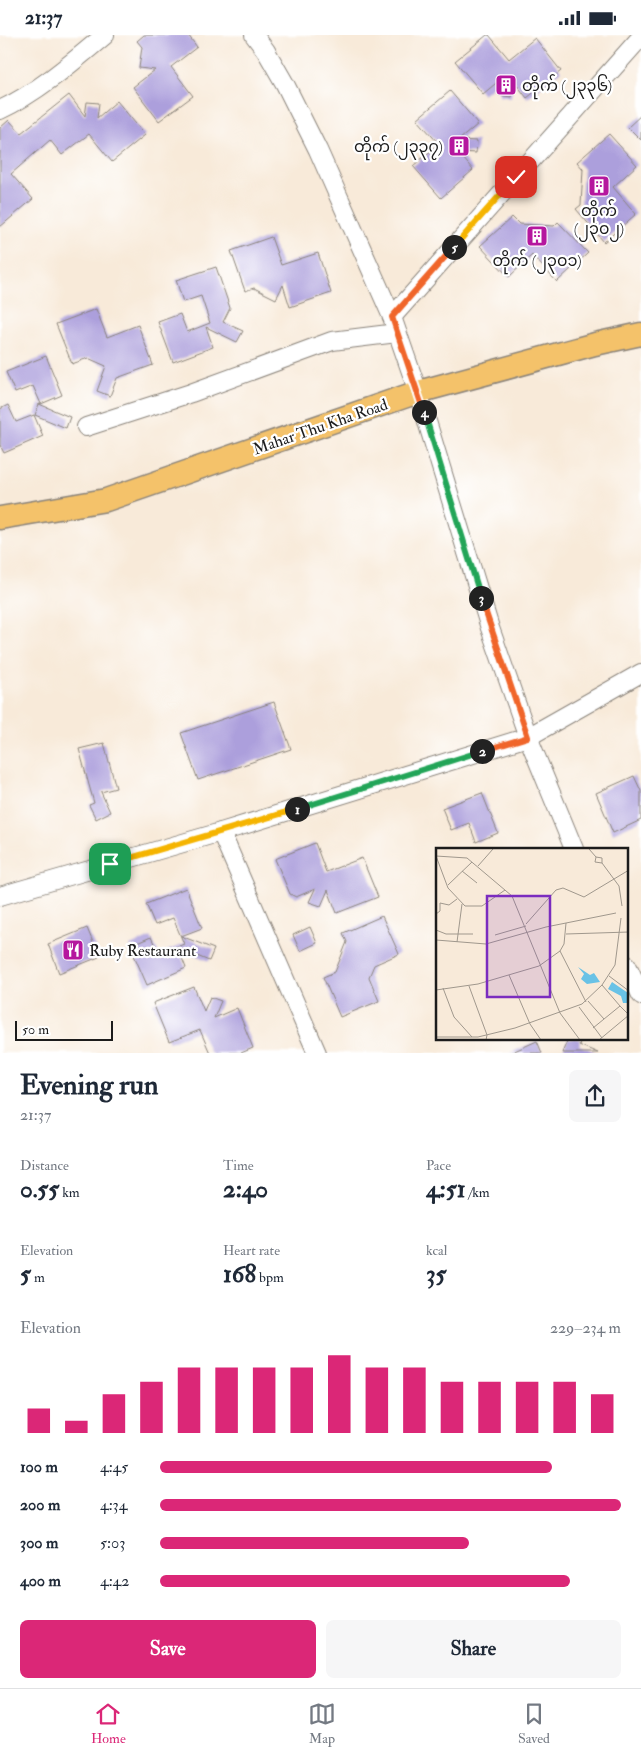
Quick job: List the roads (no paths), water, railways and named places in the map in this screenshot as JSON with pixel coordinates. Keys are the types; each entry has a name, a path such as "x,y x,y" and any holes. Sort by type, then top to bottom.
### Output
{"main road":[{"name":"Mahar Thu Kha Road","path":"0,517 106,500 418,392 595,343 641,334"}],"street":[{"path":"0,110 16,103 105,35"},
{"path":"254,35 266,51 285,85 318,150 395,325 418,392 490,628 528,737 574,848"},
{"path":"86,427 191,393 332,341 395,325 641,37"},
{"path":"0,895 221,832 528,737 641,673"},
{"path":"221,832 317,1053"},
{"path":"628,967 641,995"}],"place":[{"name":"တိုက် (၂၃၃၆)","path":"506,85"},
{"name":"တိုက် (၂၃၃၇)","path":"459,146"},
{"name":"တိုက် (၂၃၀၂)","path":"599,186"},
{"name":"တိုက် (၂၃၀၁)","path":"537,236"},
{"name":"Ruby Restaurant","path":"73,950"}]}
